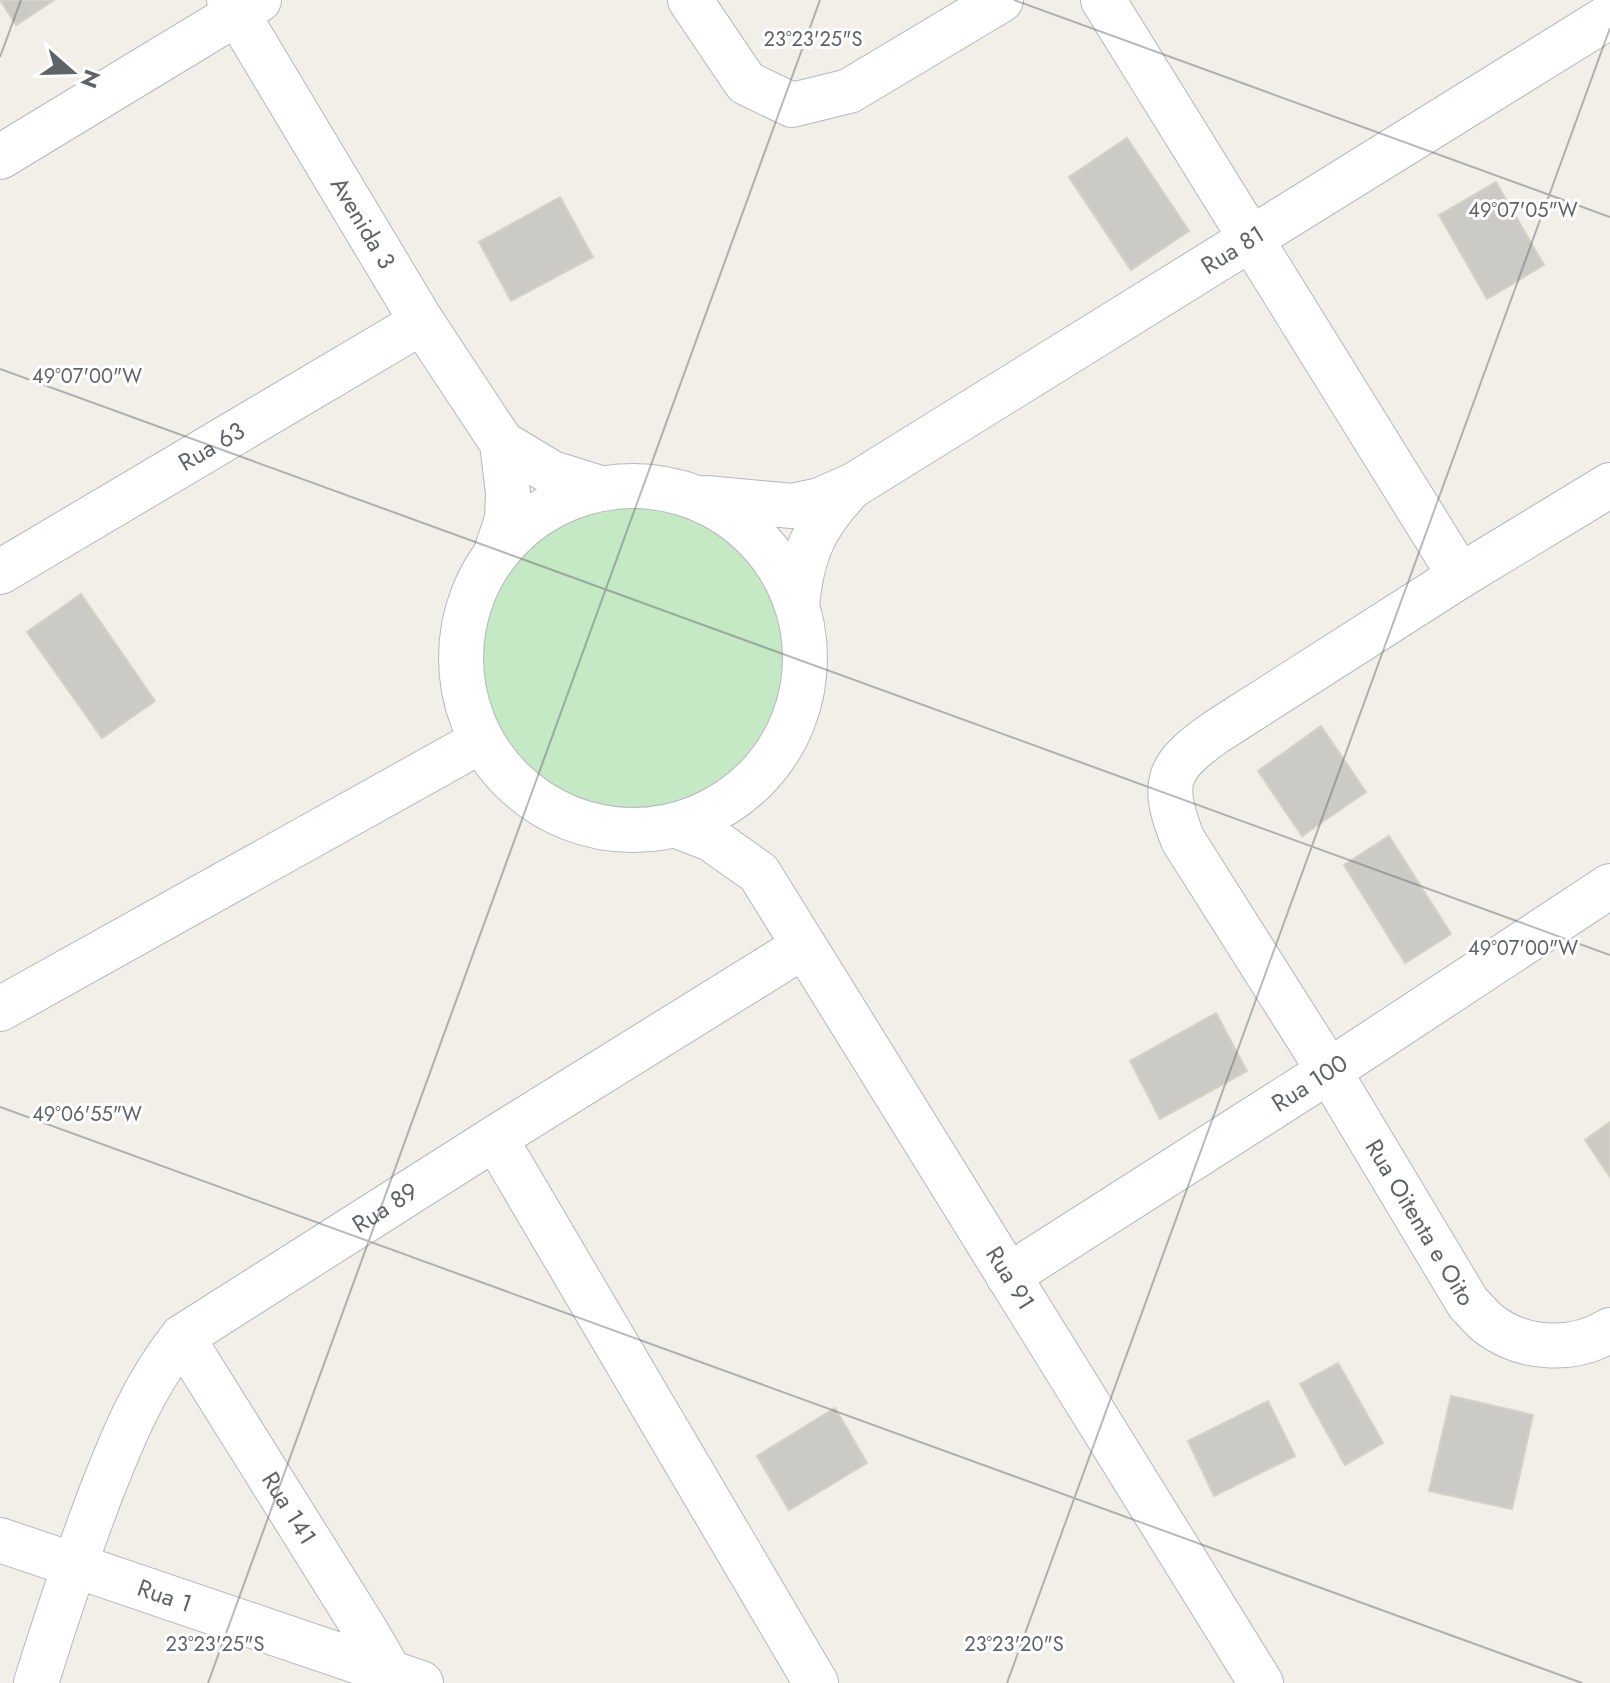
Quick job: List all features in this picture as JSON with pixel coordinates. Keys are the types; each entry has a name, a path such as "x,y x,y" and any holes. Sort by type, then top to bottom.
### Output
{"street":[{"path":"690,0 746,83 792,105 849,91 1001,0"},
{"path":"1103,0 1460,576"},
{"path":"0,157 242,5"},
{"name":"Avenida 3","path":"242,5 422,322 502,443"},
{"name":"Rua 81","path":"854,485 1610,16"},
{"name":"Rua 63","path":"0,572 422,322"},
{"path":"502,443 508,493 507,519 497,549 467,613 461,652 464,693 481,741 497,765 525,794 559,815 597,828 637,832 677,826 708,815 734,799 774,759 793,723 804,685 806,644 797,605 770,552 726,512 689,495"},
{"path":"502,443 552,473 600,488"},
{"path":"497,549 530,520 559,502 600,488 650,486 726,501 792,506 820,500 854,485"},
{"path":"797,605 807,548 836,503 854,485"},
{"name":"Rua Oitenta e Oito","path":"1610,485 1460,576 1186,753 1169,784 1171,810 1183,840 1329,1071 1468,1303 1491,1326 1536,1345 1570,1346 1593,1340 1610,1330"},
{"path":"0,1009 481,741"},
{"path":"759,873 751,837 752,810 760,775"},
{"path":"677,826 711,839 759,873"},
{"name":"Rua 91","path":"759,873 1261,1683"},
{"name":"Rua 100","path":"1008,1276 1329,1071 1610,886"},
{"name":"Rua 89","path":"36,1683 73,1565 129,1421 158,1368 182,1337 804,946"},
{"path":"495,1138 816,1683"},
{"name":"Rua 141","path":"182,1337 399,1680"},
{"name":"Rua 1","path":"0,1540 399,1680"}],"green space":[{"path":"634,502 664,505 694,514 744,548 778,598 787,628 790,658 787,688 778,718 744,768 694,802 664,811 634,814 604,811 574,802 524,768 490,718 481,688 478,658 481,628 490,598 524,548 574,514 604,505"}],"building":[{"path":"0,0 54,0 16,25"},
{"path":"1127,138 1189,231 1131,270 1069,177"},
{"path":"1496,182 1544,265 1487,299 1439,215"},
{"path":"560,197 593,257 511,301 479,242"},
{"path":"81,594 155,701 102,738 27,632"},
{"path":"1321,726 1366,792 1302,836 1258,771"},
{"path":"1389,836 1451,934 1405,963 1344,865"},
{"path":"1216,1013 1247,1071 1160,1119 1130,1061"},
{"path":"1610,1122 1610,1177 1585,1140"},
{"path":"1338,1363 1383,1443 1345,1465 1300,1384"},
{"path":"1451,1396 1533,1415 1512,1509 1429,1491"},
{"path":"1268,1401 1295,1456 1214,1496 1188,1441"},
{"path":"835,1408 867,1463 789,1510 757,1456"}]}
